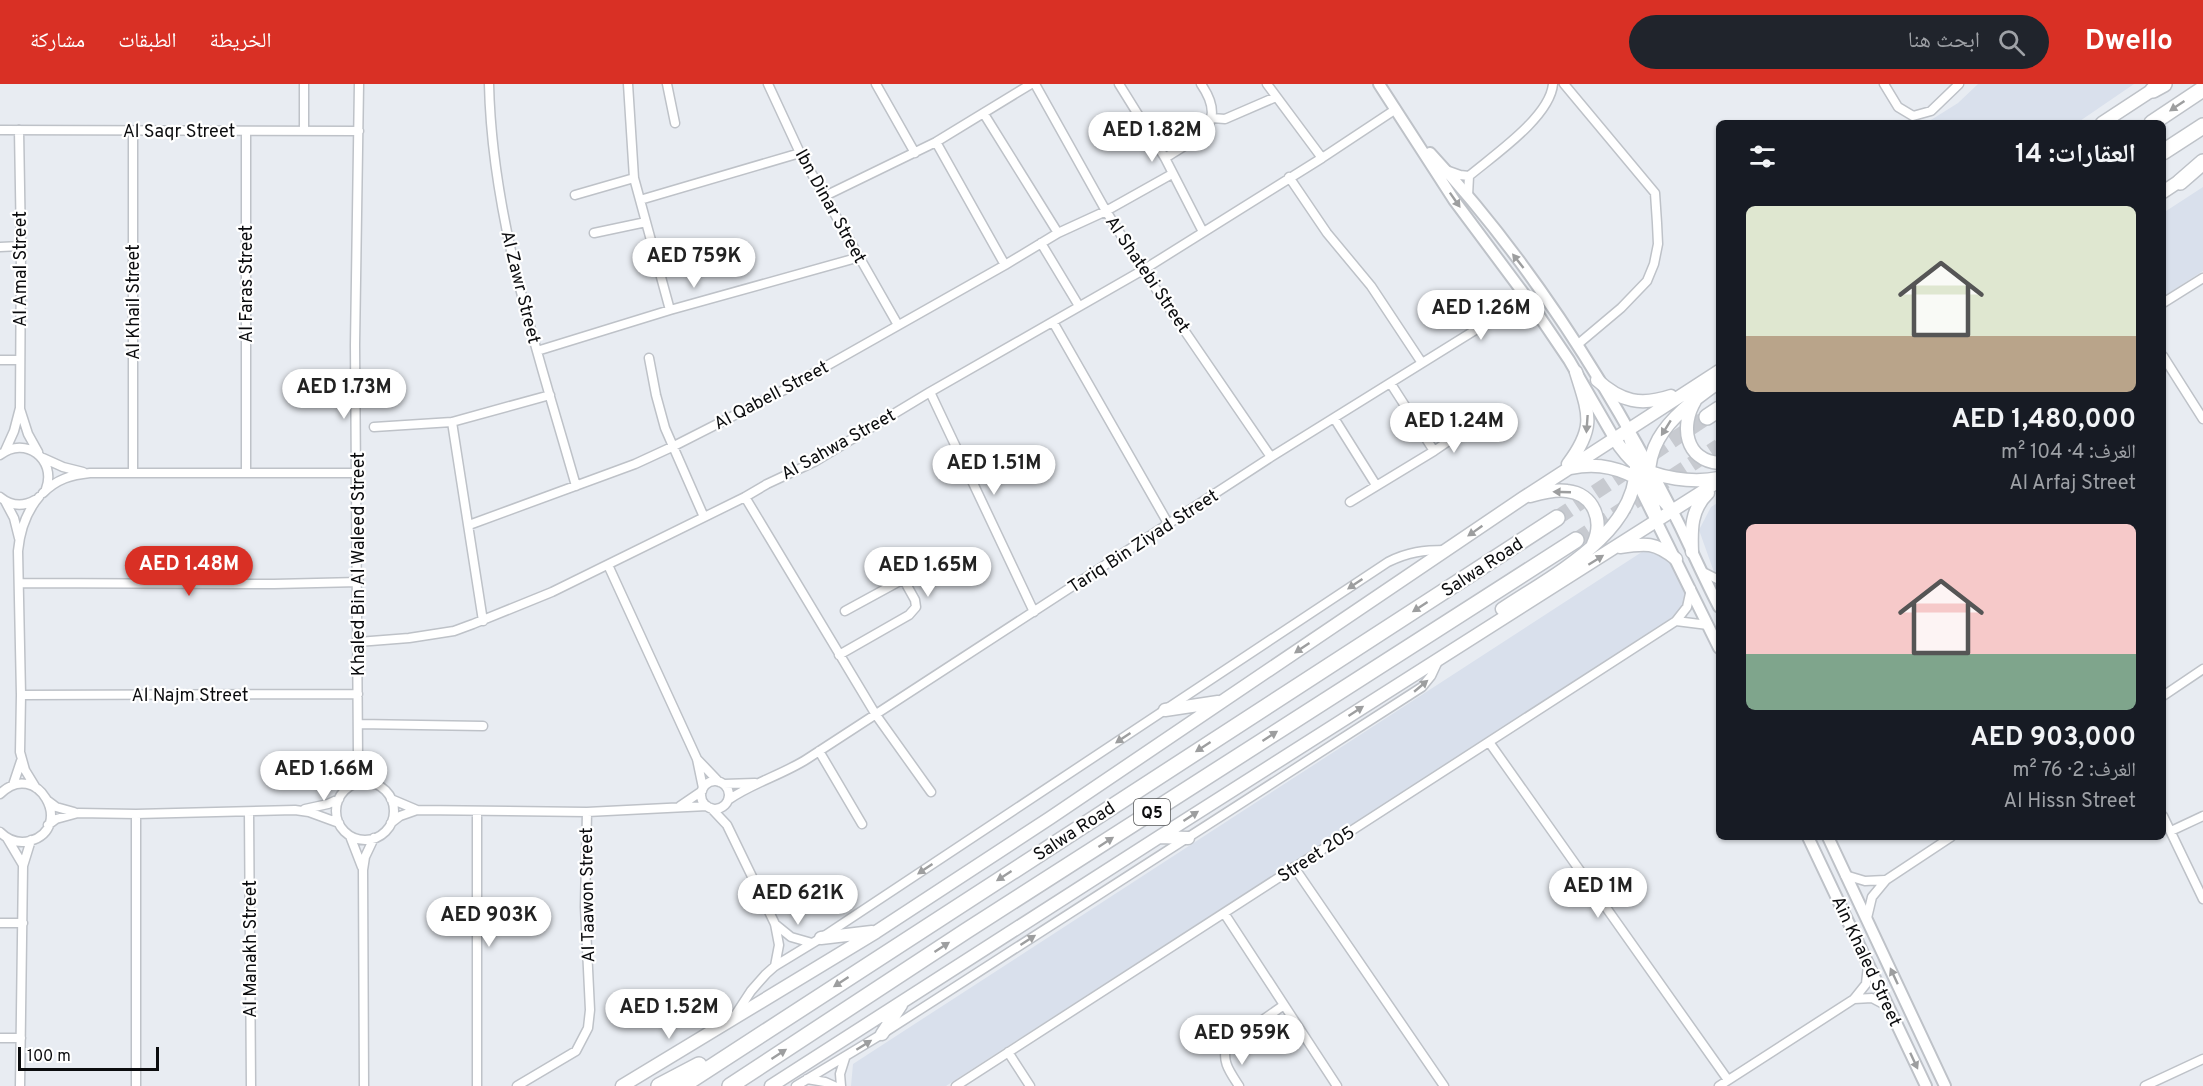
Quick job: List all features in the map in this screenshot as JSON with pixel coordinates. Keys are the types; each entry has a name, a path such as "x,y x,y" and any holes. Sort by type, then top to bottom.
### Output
{"highway":[{"path":"2156,120 2203,89"},
{"path":"2166,150 2203,126"},
{"path":"2180,182 2203,164"},
{"name":"Salwa Road","path":"682,1086 1557,518"},
{"name":"Salwa Road","path":"730,1086 1576,540"},
{"path":"659,1086 768,1029"}],"main road":[{"path":"2107,120 2159,86"},
{"path":"2166,190 2180,182"},
{"path":"1564,470 1587,433 1587,408 1576,372"},
{"name":"Salwa Road","path":"622,1086 876,932 1050,818 1564,470 1716,373"},
{"path":"1597,380 1616,395 1635,401 1650,402 1684,393"},
{"path":"1658,520 1648,484 1649,469 1657,444 1668,423 1697,397 1716,384"},
{"path":"1697,397 1686,420 1686,434 1691,446 1700,456 1716,462"},
{"path":"1439,657 1472,628 1591,548 1620,516 1629,500 1636,471 1627,429"},
{"path":"1614,438 1636,471 1672,511"},
{"path":"1564,470 1600,465 1636,471 1649,469 1674,478 1716,480"},
{"path":"771,1086 1716,482"},
{"path":"1692,552 1691,530 1696,506 1716,483"},
{"path":"1523,498 1558,491 1574,493 1587,499 1598,519 1598,530 1591,548"},
{"path":"1616,547 1654,544 1676,559"},
{"path":"1165,710 1222,702"},
{"path":"1159,837 1188,838"},
{"path":"817,941 876,932"},
{"path":"882,1034 903,1002"}],"street":[{"path":"304,84 304,131"},
{"name":"Khaled Bin Al Waleed Street","path":"350,786 358,756 355,345 359,84"},
{"name":"Al Zawr Street","path":"489,84 490,116 502,210 537,351 576,486"},
{"path":"629,84 634,178 670,310"},
{"path":"667,84 675,123"},
{"name":"Ibn Dinar Street","path":"768,84 800,153 898,325"},
{"path":"876,84 915,153"},
{"path":"825,196 936,142 1033,84"},
{"name":"Al Shatebi Street","path":"1033,84 1106,212 1143,270 1271,457"},
{"path":"1119,84 1165,158 1203,232"},
{"path":"1165,158 1202,135 1212,118 1212,105 1201,84"},
{"path":"1267,84 1322,158"},
{"path":"1379,84 1455,200 1527,298 1576,372 1614,438"},
{"path":"1468,196 1469,176 1534,120 1544,108 1553,84"},
{"path":"1564,84 1655,193 1657,223 1658,244 1654,264 1647,280 1621,308 1577,345"},
{"path":"1884,84 1898,107 1913,116 1931,111 1959,84"},
{"path":"1212,118 1225,119 1276,97"},
{"name":"Al Sahwa Street","path":"358,642 410,638 454,631 483,621 552,592 814,462 930,392 1143,270 1322,158 1396,108"},
{"path":"984,114 1058,233"},
{"name":"Al Saqr Street","path":"0,130 359,131"},
{"name":"Al Amal Street","path":"3,453 14,431 20,408 19,130"},
{"name":"Al Khail Street","path":"133,130 133,473"},
{"name":"Al Faras Street","path":"246,131 246,473"},
{"path":"1412,133 1468,196 1539,288 1577,345 1672,511 1716,601"},
{"path":"936,142 1005,265"},
{"path":"640,200 800,153"},
{"path":"1446,170 1469,176"},
{"name":"Al Qabell Street","path":"469,525 635,464 674,446 784,390 1058,233 1106,212 1172,174"},
{"path":"1289,177 1327,232 1371,286 1422,363"},
{"path":"575,195 634,178"},
{"path":"594,233 646,222"},
{"path":"1041,243 1079,306"},
{"path":"0,247 21,246"},
{"path":"537,351 670,310 860,257"},
{"path":"2166,301 2203,278"},
{"name":"Tariq Bin Ziyad Street","path":"727,802 759,783 790,770 1271,457 1527,298"},
{"path":"1053,322 1169,525"},
{"path":"648,358 662,417 704,518"},
{"path":"0,360 20,360"},
{"path":"2166,361 2203,419"},
{"path":"1391,384 1434,451"},
{"path":"930,392 1034,612"},
{"path":"374,427 452,422 550,395"},
{"name":"Al Amal Street","path":"20,408 28,434 48,468 49,478 41,495"},
{"path":"1334,418 1377,485"},
{"path":"452,422 483,621"},
{"path":"1350,502 1459,434"},
{"path":"3,453 20,447 30,449 63,467 90,473"},
{"path":"1636,471 1716,642"},
{"path":"3,499 20,505 30,503 61,479 90,473 357,473"},
{"path":"41,495 28,513 19,538 20,752 21,760 36,788 48,801 56,807 78,813 136,814 295,810 328,804 339,799"},
{"path":"745,497 876,715 931,792"},
{"path":"3,499 14,518 19,538"},
{"name":"Salwa Road","path":"732,1020 757,983 776,966 1388,562 1416,551 1447,550"},
{"path":"608,565 697,759 702,798 727,825 775,924 779,945 776,966"},
{"path":"1701,571 1716,578"},
{"path":"839,655 909,615 916,607 915,600 905,582 900,581 845,611"},
{"path":"20,583 358,582"},
{"name":"Street 205","path":"956,1086 1676,621 1687,607 1691,589"},
{"path":"1676,621 1708,625"},
{"path":"796,1086 845,1058 1422,687 1431,676 1439,657"},
{"path":"2166,694 2203,669"},
{"name":"Al Najm Street","path":"21,695 358,694"},
{"path":"358,724 483,726"},
{"path":"1489,742 1728,1080"},
{"path":"819,751 862,825"},
{"path":"358,756 391,799 417,810"},
{"path":"697,759 729,793 727,825"},
{"path":"13,785 21,760"},
{"path":"363,870 350,836 339,823 336,809 339,799 350,786 365,782 379,786"},
{"path":"680,806 710,782 722,783"},
{"name":"Tariq Bin Ziyad Street","path":"722,783 759,783"},
{"path":"0,794 13,785 27,784 36,788"},
{"path":"350,836 364,840 374,838 386,831 394,813 391,799"},
{"path":"48,801 51,813 48,825"},
{"path":"391,823 400,816 417,810 586,812 680,806 719,808 727,802"},
{"path":"295,810 309,812 339,823"},
{"path":"477,811 477,1086"},
{"name":"Al Manakh Street","path":"249,812 251,1086"},
{"name":"Al Taawon Street","path":"517,1086 576,1051 588,1028 590,1010 585,907 586,812"},
{"path":"7,838 16,841 31,840 39,836 56,819 78,813"},
{"path":"136,814 136,1086"},
{"path":"2170,831 2203,816"},
{"path":"2166,822 2203,899"},
{"path":"0,832 7,838 23,866"},
{"path":"364,1086 363,870 365,857 374,838"},
{"path":"20,1086 23,866 31,840"},
{"name":"Ain Khaled Street","path":"1809,840 1926,1086"},
{"name":"Ain Khaled Street","path":"1829,840 1945,1086"},
{"path":"1867,918 1872,897 1886,880 1946,840"},
{"path":"1294,867 1444,1086"},
{"path":"1845,874 1865,881 1886,880"},
{"path":"1224,913 1337,1086"},
{"path":"0,923 23,923"},
{"path":"775,924 792,937 817,941"},
{"path":"1719,1086 1854,999 1866,984 1868,965"},
{"path":"1854,999 1872,998 1888,1006"},
{"path":"1239,1086 1224,1059 1227,1045 1284,1005"},
{"path":"0,1038 21,1038"},
{"path":"1008,1052 1030,1086"},
{"path":"841,1086 840,1074 845,1058"},
{"path":"2145,1086 2203,1059"},
{"path":"807,1080 825,1082 834,1086"}],"shaded area":[{"path":"1978,84 2134,84 2081,120 1931,120 1958,103"},
{"path":"2203,187 2203,271 2166,295 2166,211"},
{"path":"1716,504 1716,572 1699,530 1711,507"},
{"path":"1648,548 1672,561 1685,590 1683,604 1674,617 946,1086 851,1086 853,1064"}],"tunnel":[{"path":"1557,518 1707,417"},
{"path":"1576,540 1716,448"}]}
